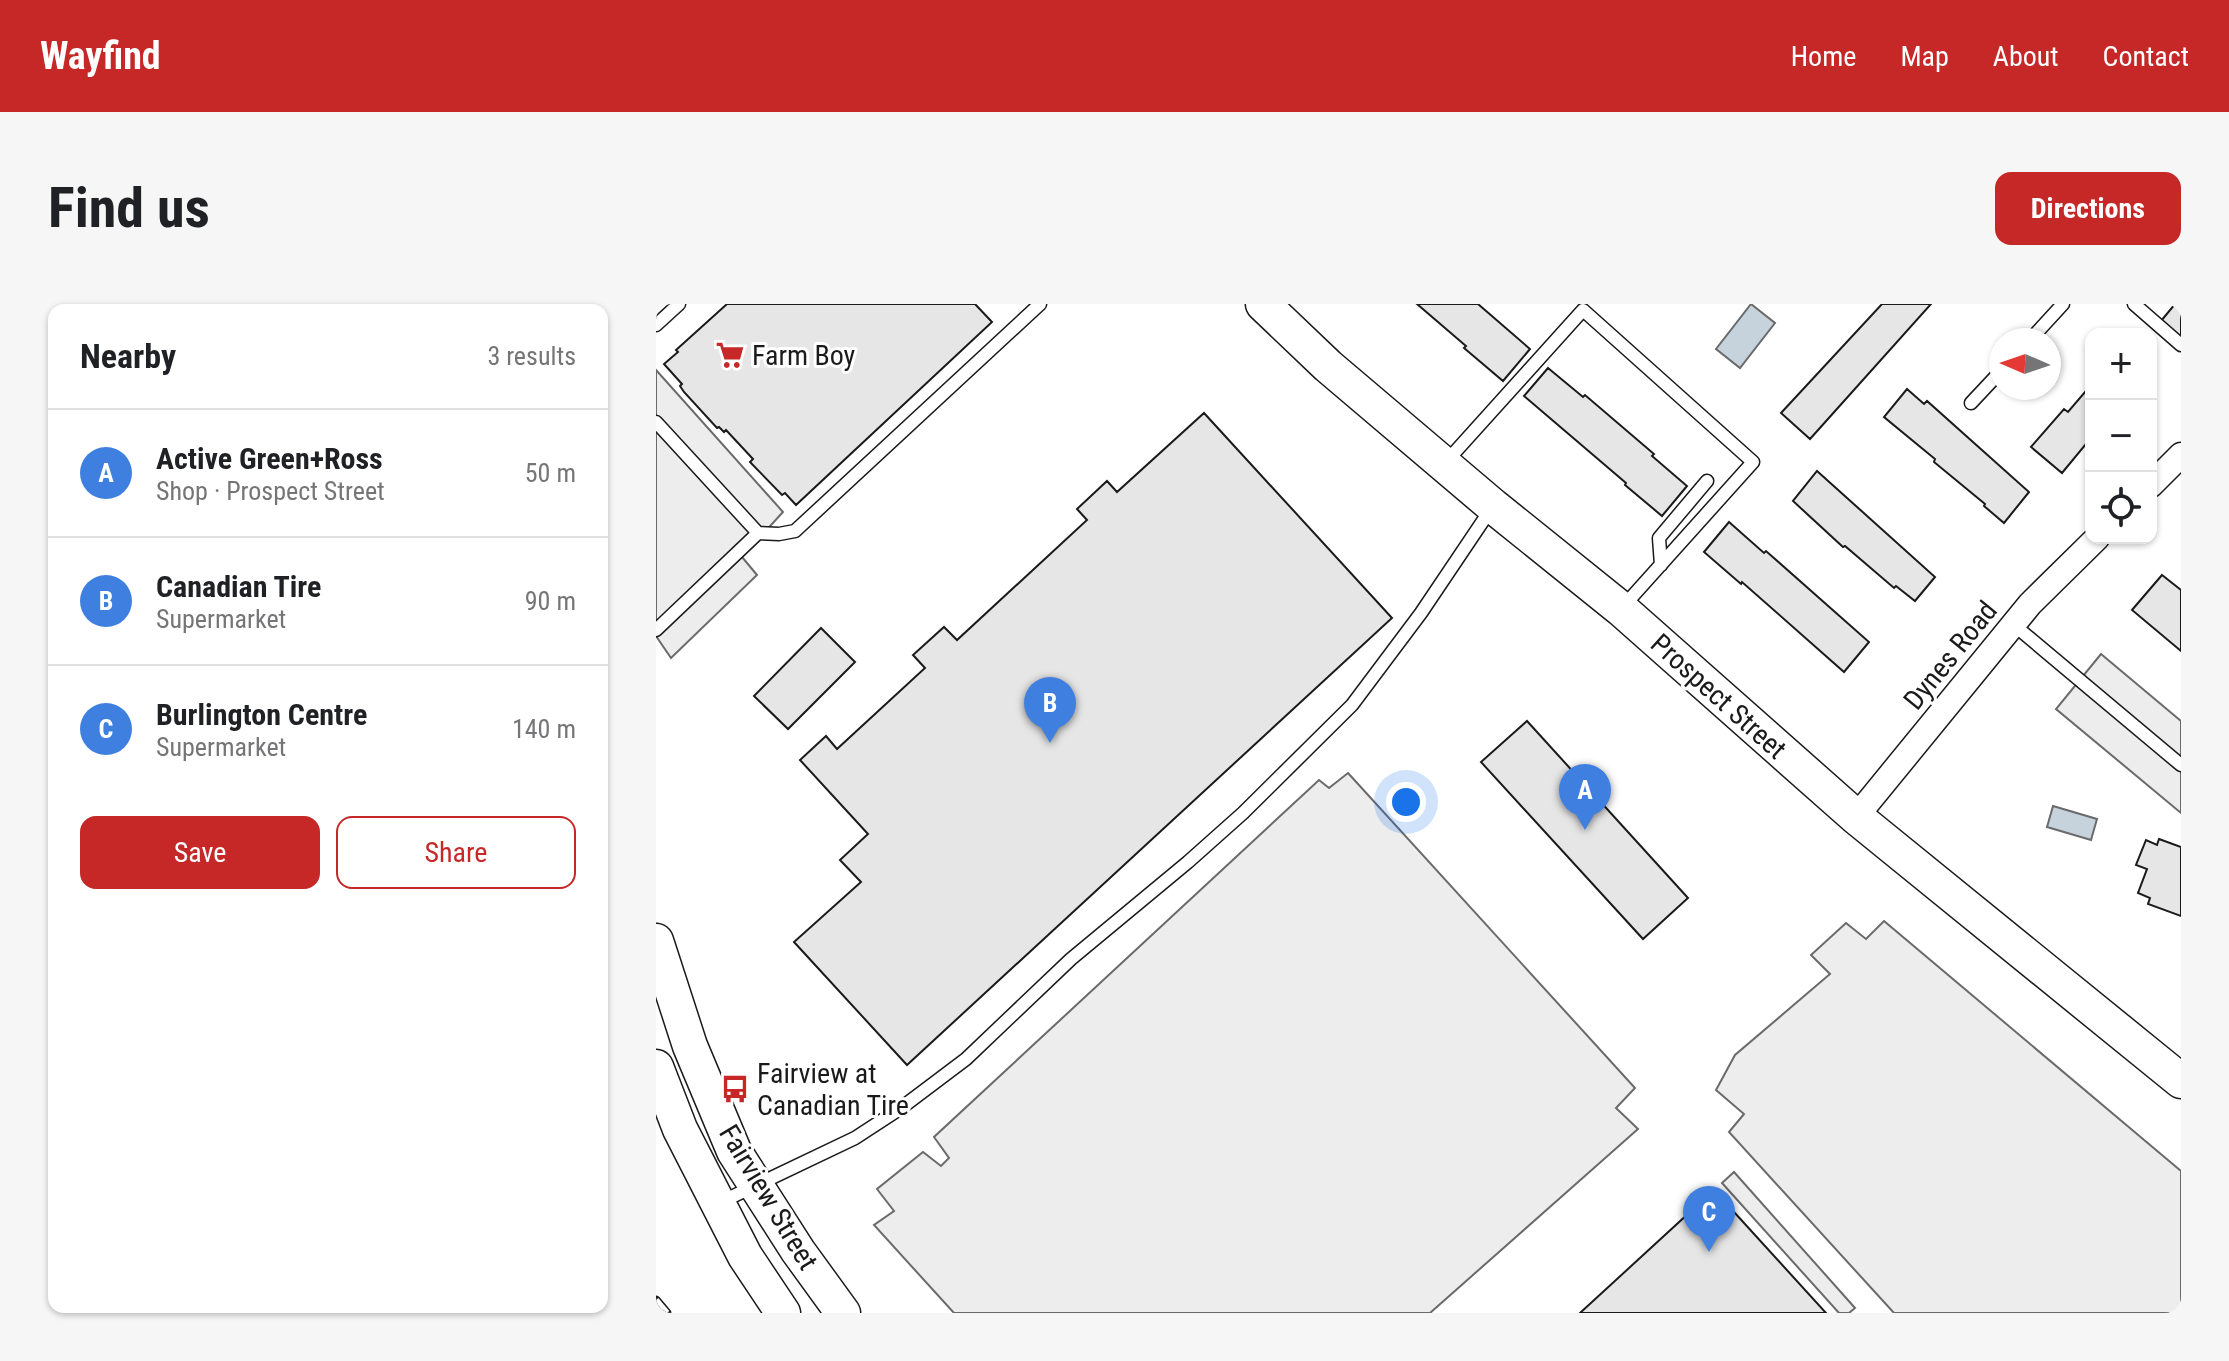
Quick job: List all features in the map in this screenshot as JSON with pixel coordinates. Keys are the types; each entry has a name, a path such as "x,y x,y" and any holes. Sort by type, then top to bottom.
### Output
{"street":[{"name":"Prospect Street","path":"1263,304 1328,366 1493,506 1621,609 1856,817 2181,1081"},
{"path":"2157,479 2181,455"},
{"name":"Dynes Road","path":"1856,817 2030,604 2091,544"},
{"name":"Fairview Street","path":"656,941 690,1046 734,1151 798,1251 843,1313"},
{"name":"Fairview Street","path":"656,1067 680,1129 745,1256 783,1313"}],"lane":[{"path":"656,325 679,304"},
{"path":"656,422 758,533 795,531 1040,304"},
{"path":"2041,328 2063,304"},
{"path":"2134,304 2181,345"},
{"path":"1444,464 1583,310 1753,462 1621,609"},
{"path":"1971,403 1989,384"},
{"path":"1661,565 1659,538 1707,481"},
{"path":"718,1203 855,1138 901,1108 966,1059 1071,959 1243,813 1352,705 1421,613 1493,506"},
{"path":"656,630 758,533"},
{"path":"2014,625 2181,765"}],"shaded area":[{"path":"1751,304 1775,323 1740,368 1716,349"},
{"path":"656,370 783,512 742,557 757,575 671,658 656,636"},
{"path":"2101,654 2181,721 2181,813 2056,709"},
{"path":"1348,773 1635,1088 1616,1108 1638,1129 1430,1313 954,1313 874,1225 894,1211 877,1189 923,1152 941,1166 949,1158 934,1137 1319,780 1329,788"},
{"path":"2053,806 2097,819 2091,840 2047,827"},
{"path":"1884,921 2181,1171 2181,1313 1894,1313 1729,1132 1744,1114 1716,1090 1735,1055 1830,974 1811,955 1846,923 1866,939"},
{"path":"1734,1172 1855,1308 1849,1313 1839,1313 1722,1183"}],"building":[{"path":"727,304 975,304 992,322 796,505 750,462 753,459 726,430 717,428 684,392 680,386 682,384 664,364"},
{"path":"1417,304 1478,304 1530,349 1503,381"},
{"path":"1882,304 1931,304 1810,439 1781,413"},
{"path":"2175,304 2181,304 2181,338 2161,321"},
{"path":"1548,368 1583,397 1585,395 1687,486 1662,516 1524,396"},
{"path":"1907,389 1924,404 1927,401 2029,492 2004,523 1884,417"},
{"path":"2085,392 2085,445 2062,473 2031,447 2064,409 2068,412"},
{"path":"1204,413 1392,618 907,1065 794,942 861,882 840,860 868,834 800,760 826,736 837,749 925,668 913,655 944,627 957,640 1087,520 1077,509 1107,481 1117,492"},
{"path":"1817,471 1935,577 1915,601 1843,547 1793,501"},
{"path":"1729,522 1869,642 1844,672 1704,552"},
{"path":"2162,575 2181,590 2181,651 2132,610"},
{"path":"821,628 855,662 788,729 754,696"},
{"path":"1527,721 1688,898 1643,939 1481,762"},
{"path":"2159,839 2181,847 2181,916 2148,904 2150,898 2138,893 2147,869 2136,865 2146,840 2157,845"},
{"path":"1714,1190 1826,1313 1580,1313"}],"railway":[{"path":"656,1300 667,1313"}],"place":[{"name":"Farm Boy","path":"730,355"},
{"name":"Canadian Tire","path":"1050,743"},
{"name":"Active Green+Ross","path":"1585,830"},
{"name":"Fairview at Canadian Tire","path":"735,1089"},
{"name":"Burlington Centre","path":"1709,1252"}]}
